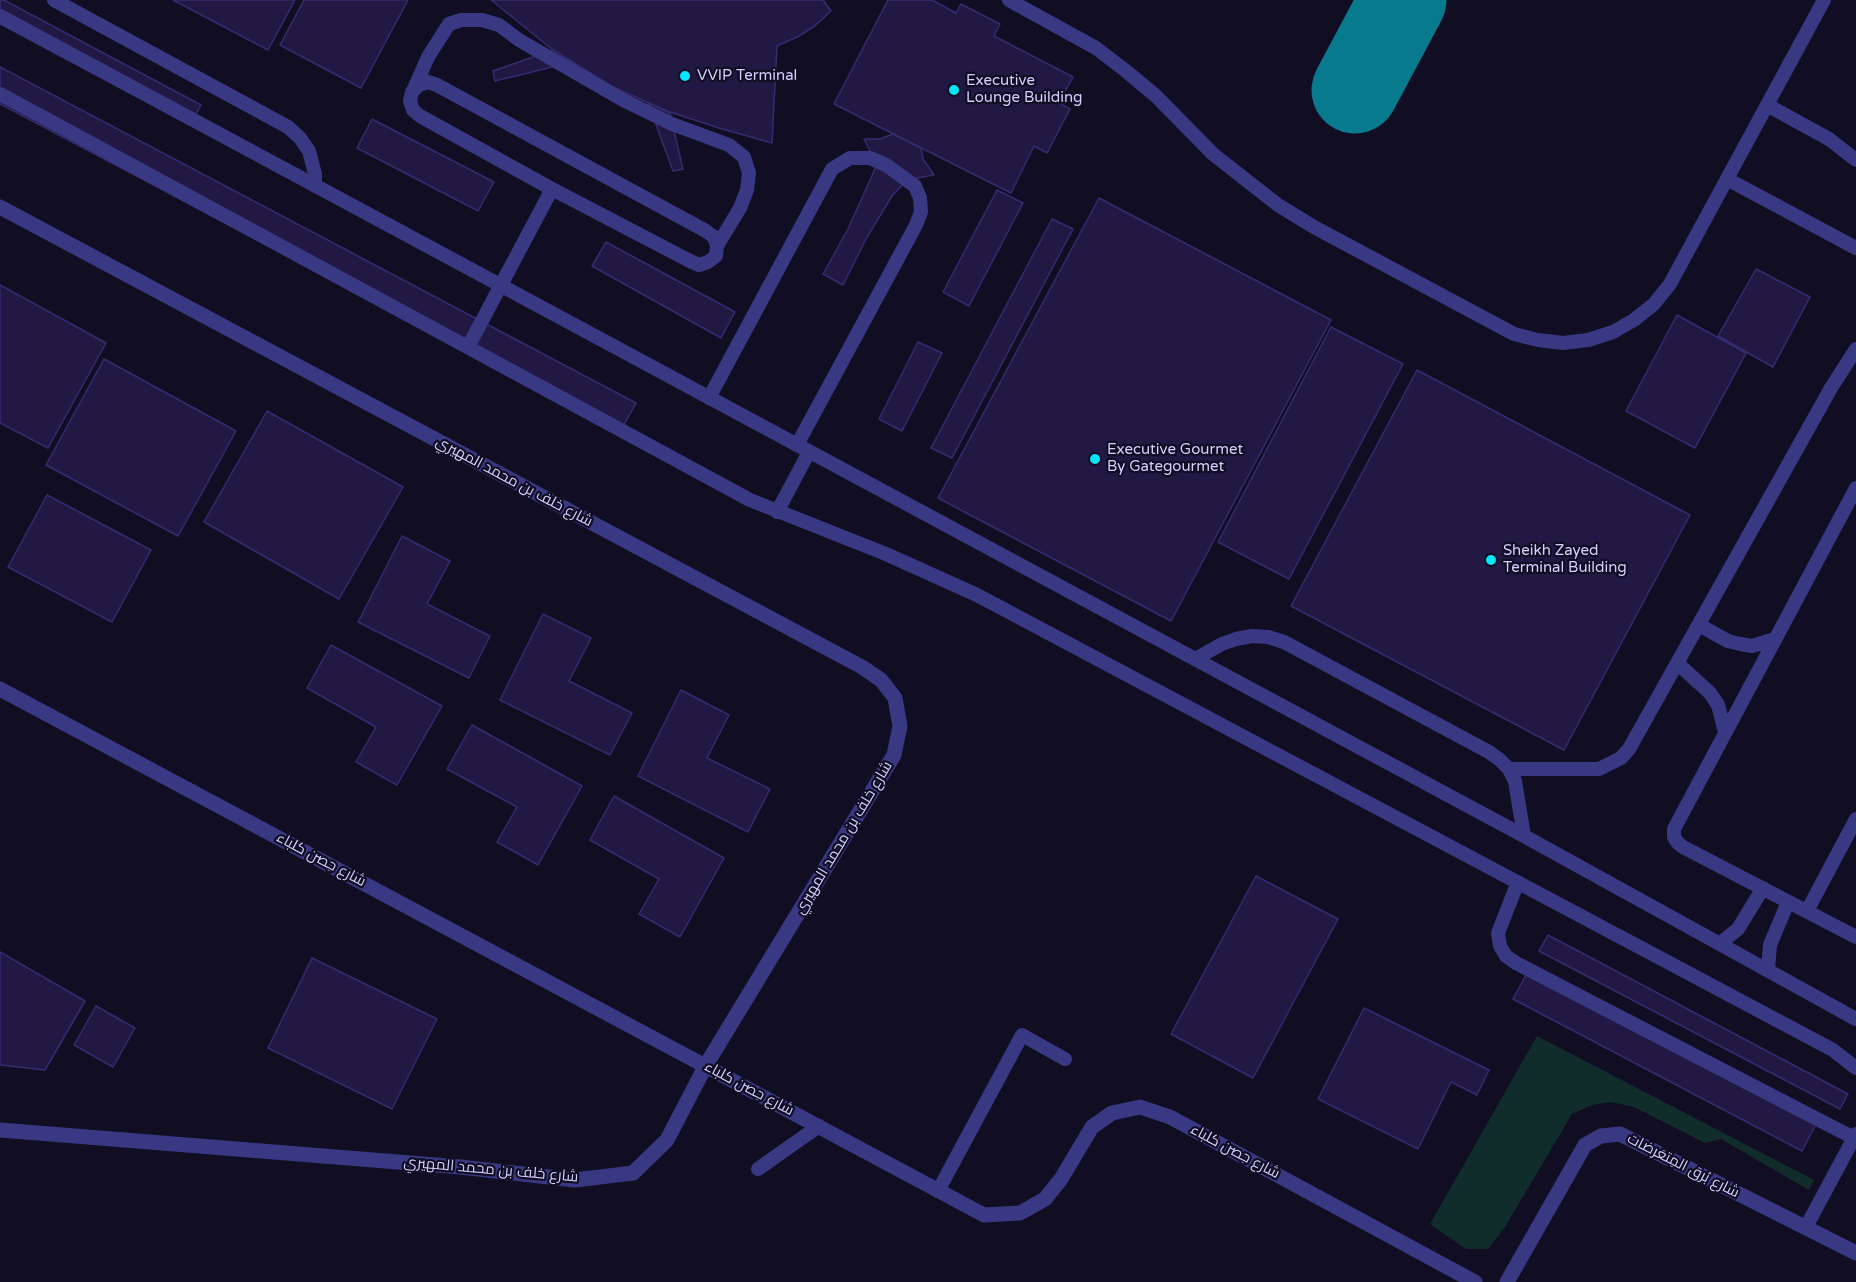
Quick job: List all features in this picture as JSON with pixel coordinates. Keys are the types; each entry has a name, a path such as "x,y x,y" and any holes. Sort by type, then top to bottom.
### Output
{"street":[{"name":"شارع خلف بن محمد المهيري","path":"0,207 862,667 880,680 895,698 900,726 894,755 706,1065 667,1140 633,1173 575,1180 460,1167 0,1130"},
{"name":"شارع حِصن كلباء","path":"0,689 984,1215 1020,1213 1045,1199 1061,1179 1092,1127 1112,1113 1140,1107 1170,1117 1475,1282"},
{"name":"شارع بُرق المِتعَرضات","path":"1506,1282 1586,1145 1601,1136 1620,1134 1856,1253"}],"lane":[{"path":"54,0 288,127 309,151 313,162 315,186"},
{"path":"1009,0 1096,48 1156,96 1213,154 1278,205 1491,323 1514,334 1538,340 1563,342 1588,340 1613,332 1635,320 1654,304 1670,284 1824,0"},
{"path":"0,16 1524,836 1856,1019"},
{"path":"412,92 419,85 428,82 437,85 706,231 714,237 717,246 716,256 699,265 552,189 413,110 410,101 412,92 428,57 449,24 461,20 482,20 499,25 519,40 622,100 672,124 729,145 744,157 749,173 747,190 740,208 717,246"},
{"path":"0,94 750,500 886,554 977,595 1833,1050 1856,1068"},
{"path":"1767,105 1829,139 1856,159"},
{"path":"709,398 832,169 850,159 870,158 886,165 915,186 921,198 921,212 803,448 777,512"},
{"path":"1727,179 1856,248"},
{"path":"468,347 552,189"},
{"path":"1509,769 1599,769 1621,758 1629,749 1831,388 1856,349"},
{"path":"1856,488 1674,829 1674,837 1683,847 1856,937"},
{"path":"1699,625 1740,645 1752,646 1775,639"},
{"path":"1195,659 1221,644 1236,639 1252,636 1268,637 1284,642 1489,752 1509,769 1515,781 1524,836"},
{"path":"1677,663 1710,693 1718,705 1725,732"},
{"path":"1807,911 1856,819"},
{"path":"1518,882 1498,933 1500,946 1506,956 1855,1136 1806,1227"},
{"path":"1719,944 1743,923 1763,888"},
{"path":"1768,970 1770,945 1788,902"},
{"path":"938,1191 1022,1035 1065,1059"},
{"path":"758,1169 819,1126"}],"green space":[{"path":"1537,1036 1814,1180 1809,1190 1721,1139 1705,1143 1634,1107 1611,1102 1592,1105 1572,1114 1505,1227 1488,1249 1466,1249 1430,1224"}],"building":[{"path":"0,0 4,0 201,105 190,125 0,24"},
{"path":"173,0 295,0 268,50"},
{"path":"304,0 408,0 361,88 280,45"},
{"name":"VVIP Terminal","path":"491,0 823,0 831,11 816,25 777,46 772,143 667,111 613,87 553,50"},
{"name":"Executive Lounge Building","path":"888,0 932,0 956,13 961,4 1000,24 994,36 1073,77 1059,103 1070,109 1047,153 1034,146 1011,193 834,104"},
{"path":"553,50 573,62 495,81 493,71"},
{"path":"0,67 636,403 620,432 0,104"},
{"path":"648,103 670,113 683,169 673,171"},
{"path":"372,119 494,182 478,211 357,148"},
{"path":"893,134 921,148 923,159 934,175 912,179 903,184 892,196 867,237 843,285 823,274 848,229 875,169 875,161 864,139 880,139"},
{"path":"997,190 1023,203 969,306 943,292"},
{"path":"1099,198 1331,320 1171,621 938,498"},
{"path":"1052,219 1073,229 952,458 931,448"},
{"path":"606,242 735,312 721,338 592,266"},
{"path":"1756,269 1810,297 1773,367 1718,336"},
{"path":"0,285 106,343 48,448 0,423"},
{"path":"1677,315 1746,353 1695,448 1626,411"},
{"path":"1331,327 1403,364 1289,579 1218,542"},
{"path":"918,342 942,353 902,431 879,419"},
{"path":"104,359 236,431 178,536 46,465"},
{"name":"Sheikh Zayed Terminal Building","path":"1417,370 1690,515 1564,750 1291,606"},
{"path":"267,411 403,487 339,599 204,522"},
{"path":"47,495 151,550 112,622 8,567"},
{"path":"402,536 450,561 427,604 490,636 469,678 358,622"},
{"path":"543,614 591,638 569,681 632,713 610,755 500,700"},
{"path":"331,645 442,706 397,785 356,762 376,727 307,688"},
{"path":"681,690 729,715 707,758 770,789 748,832 638,776"},
{"path":"472,725 582,786 538,865 497,842 517,807 447,769"},
{"path":"614,796 724,858 680,937 639,914 659,879 590,840"},
{"path":"1256,876 1338,919 1253,1078 1171,1034"},
{"path":"1548,935 1848,1094 1840,1109 1539,951"},
{"path":"0,952 85,1001 45,1070 0,1065"},
{"path":"312,958 437,1019 392,1109 268,1048"},
{"path":"1527,973 1816,1124 1802,1151 1513,999"},
{"path":"96,1006 135,1028 113,1067 74,1045"},
{"path":"1364,1008 1489,1070 1477,1095 1451,1082 1418,1149 1318,1099"}],"taxiway":[{"path":"1355,90 1403,0"}],"place":[{"name":"VVIP Terminal","path":"685,76"},
{"name":"Executive Lounge Building","path":"954,90"},
{"name":"Executive Gourmet By Gategourmet","path":"1095,459"},
{"name":"Sheikh Zayed Terminal Building","path":"1491,560"}]}
